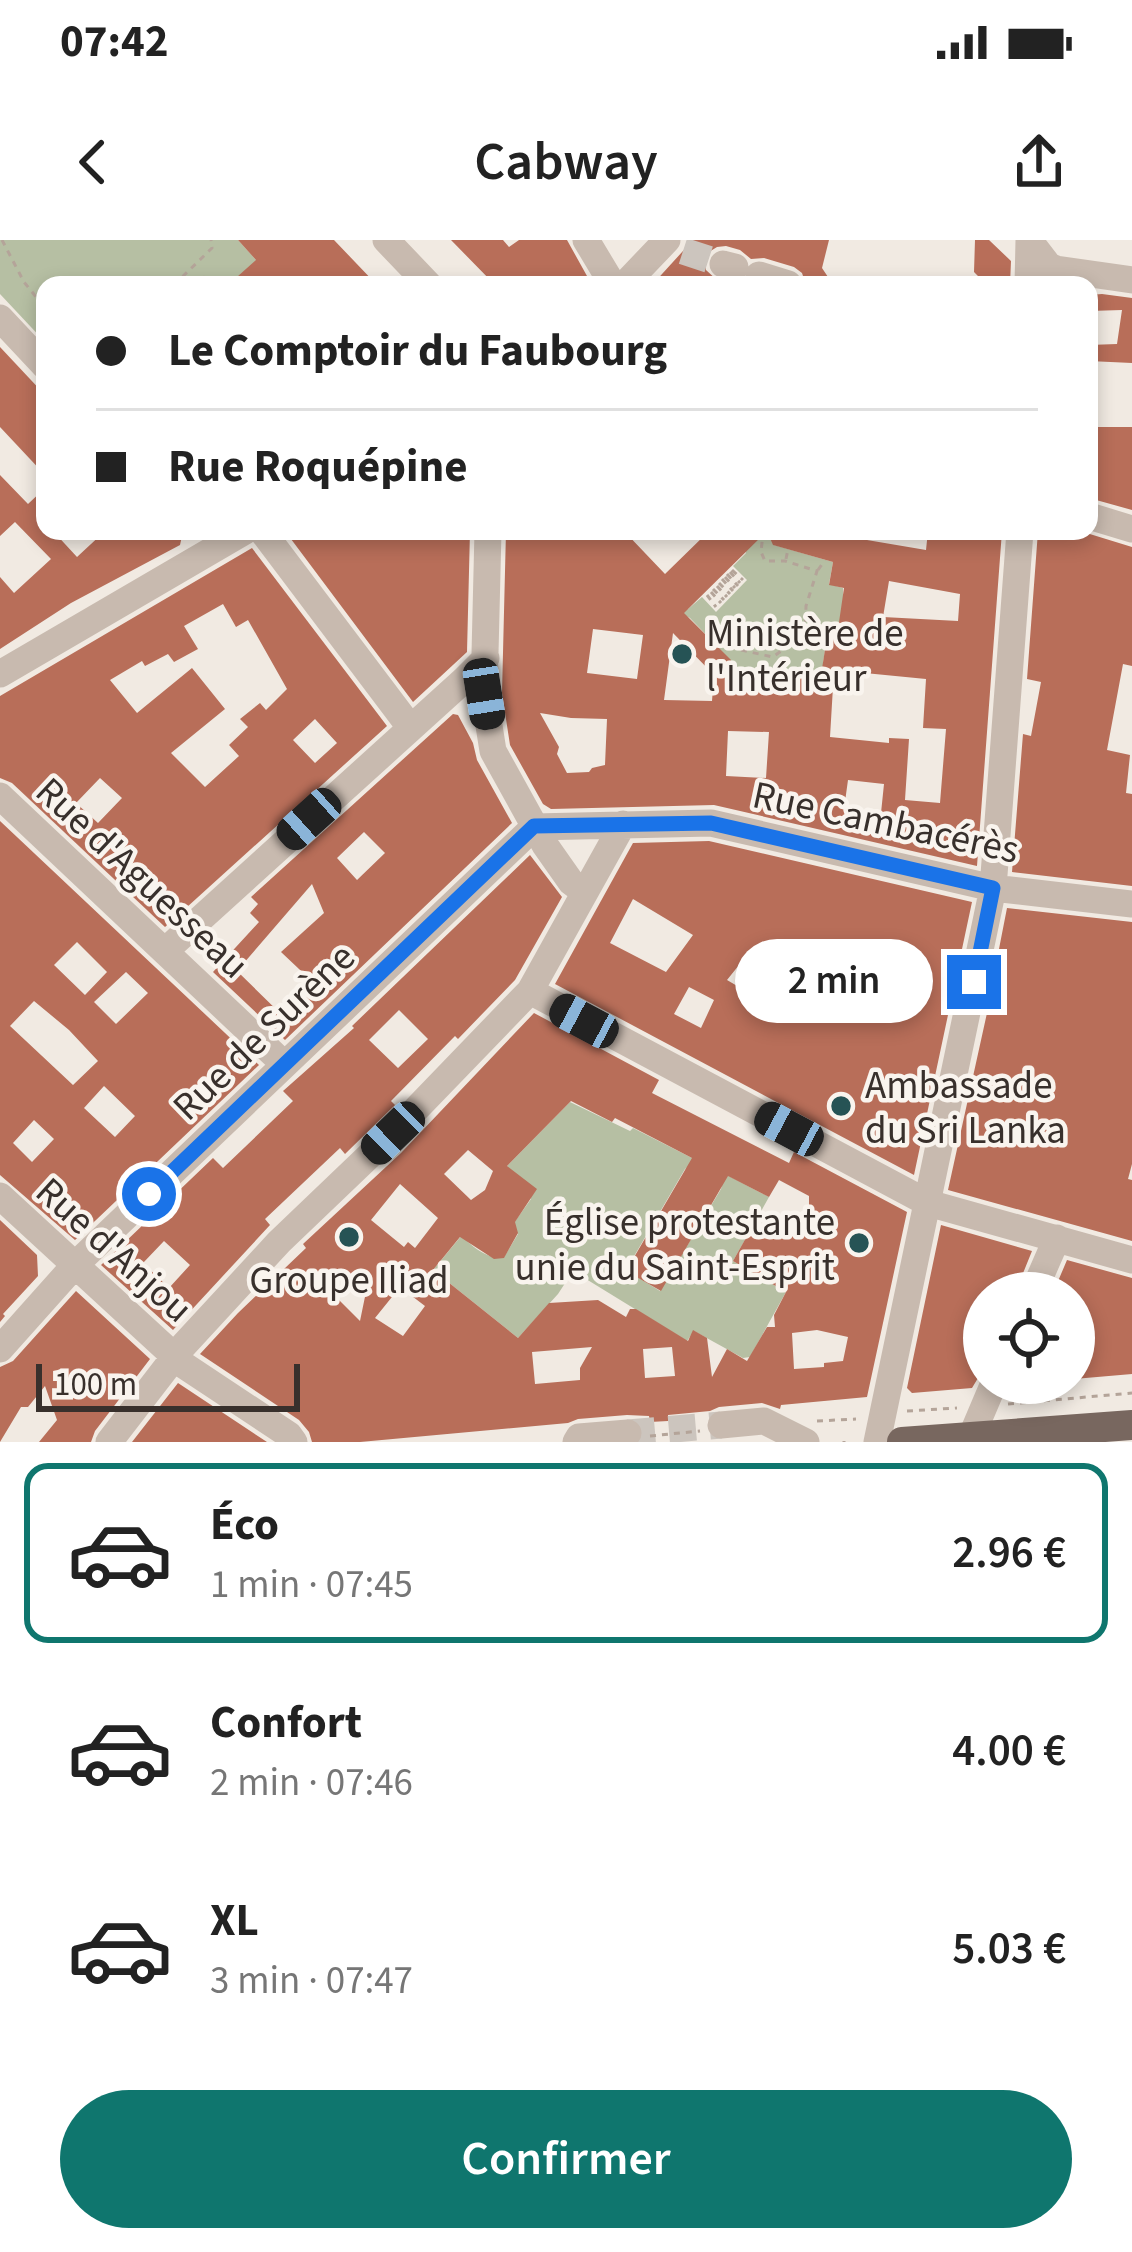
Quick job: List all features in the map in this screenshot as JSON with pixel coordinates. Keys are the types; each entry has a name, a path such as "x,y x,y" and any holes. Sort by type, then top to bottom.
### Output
{"main road":[{"path":"902,1442 1132,1425"}],"street":[{"path":"386,240 420,276"},
{"path":"586,240 608,276"},
{"path":"1029,240 1050,252 1132,265"},
{"path":"1029,240 1049,266 1132,280"},
{"path":"1028,276 1029,240"},
{"path":"635,276 671,245"},
{"path":"739,269 762,276"},
{"path":"0,318 36,356"},
{"path":"1098,519 1132,529"},
{"path":"0,674 205,540"},
{"path":"269,540 410,727"},
{"path":"488,540 484,694 494,751 534,826 571,882 583,891"},
{"path":"877,1442 993,888 1020,724 1020,540"},
{"path":"164,951 486,658"},
{"name":"Rue d'Aguesseau","path":"0,796 284,1064"},
{"name":"Rue Cambacérès","path":"534,826 711,823 993,888 1132,904"},
{"path":"109,1442 175,1356 279,1243 530,991 622,824"},
{"name":"Rue de Surène","path":"0,1349 75,1265 534,826"},
{"path":"530,991 928,1203 1132,1259"},
{"name":"Rue d'Anjou","path":"0,1196 175,1356 294,1442"},
{"path":"1042,1272 1057,1238"},
{"path":"969,1440 985,1404"},
{"path":"707,1427 764,1421 811,1432"},
{"path":"576,1442 578,1437 641,1434"}],"path":[{"path":"2,240 36,297"},
{"path":"183,276 212,248 211,240"},
{"path":"763,540 765,561 785,561 817,571"},
{"path":"785,561 788,549"},
{"path":"720,639 736,649 773,657 796,642 805,633 806,606 825,560"},
{"path":"720,582 731,593"},
{"path":"720,582 731,593"},
{"path":"720,582 731,593"},
{"path":"720,582 731,593"},
{"path":"1095,1393 1132,1393"},
{"path":"811,1432 963,1399"},
{"path":"688,1425 707,1427"},
{"path":"641,1434 707,1427"}],"green space":[{"path":"0,240 238,240 257,261 239,276 36,276 36,332 0,294"},
{"path":"752,540 772,540 774,545 833,562 829,584 843,588 843,630 837,630 835,639 827,638 823,663 829,675 730,669 730,660 690,618 678,612 702,597 716,612 747,580 733,566 746,553"},
{"path":"570,1102 696,1160 685,1169 626,1270 660,1291 721,1189 725,1174 769,1197 733,1261 786,1292 750,1357 743,1358 694,1331 687,1341 573,1271 518,1338 433,1270 462,1235 481,1252 504,1257 518,1234 511,1227 531,1199 507,1166"}],"building":[{"path":"238,240 334,240 368,276 238,276 256,260"},
{"path":"451,240 503,240 509,247 519,240 567,240 587,276 486,276"},
{"path":"693,240 829,240 822,268 827,276 803,276 794,267 751,259 726,246 709,252 706,270 713,276 660,276"},
{"path":"975,240 989,240 1011,261 1010,276 974,272"},
{"path":"1098,294 1132,298 1132,363 1098,361 1098,345 1117,344 1122,310 1098,311"},
{"path":"0,347 36,385 36,465 0,427"},
{"path":"1098,427 1132,427 1132,510 1098,501"},
{"path":"0,475 28,504 36,496 36,540 61,540 77,557 95,540 181,540 180,545 71,603 0,649 0,577 14,593 51,559 15,522 0,536"},
{"path":"1098,537 1132,547 1132,666 1123,664 1107,750 1130,755 1126,793 1132,794 1132,886 1012,872 1023,734 1031,736 1041,682 1027,679 1037,540"},
{"path":"292,540 470,540 467,652 413,702"},
{"path":"506,540 633,540 665,574 700,540 758,540 684,613 731,660 730,669 821,675 827,637 835,639 838,629 844,588 829,585 833,562 773,545 771,540 867,540 926,550 927,540 1001,540 977,866 714,805 551,809 543,804 510,745 502,693","holes":["889,581 960,594 958,621 883,617","593,629 643,635 637,679 587,673","673,633 714,675 712,701 664,700","834,670 926,679 923,728 946,729 940,803 905,800 909,739 889,738 889,743 830,737","540,713 607,719 605,765 567,773 557,754 559,747","728,731 769,732 766,778 726,776","848,780 884,784 881,813 844,809"]},
{"path":"252,548 387,726 165,927 12,783 0,778 0,696","holes":["223,604 236,627 248,620 287,689 266,710 260,703 240,719 248,727 229,745 239,756 205,787 171,753 225,709 192,668 137,713 110,680 142,661 145,666 168,654 174,662 198,649 184,626","315,719 337,743 315,763 293,740","100,778 122,798 98,823 76,803"]},
{"path":"453,714 458,715 512,823 285,1040 213,972 259,922 250,913 258,904 251,897","holes":["364,832 385,853 357,880 337,858","312,884 324,913 281,952 317,986 285,1018 237,971"]},
{"path":"0,821 259,1065 75,1240 0,1175","holes":["77,942 107,972 85,995 54,965","126,972 148,993 116,1024 94,1002","34,1001 98,1061 73,1085 10,1026","104,1086 135,1116 115,1137 84,1108","34,1120 54,1139 32,1162 13,1143"]},
{"path":"709,841 972,902 914,1175 555,984 633,843","holes":["633,899 693,935 666,972 610,943","760,963 766,969 769,982 761,1000 727,980 739,965","689,987 714,1000 701,1028 674,1014"]},
{"path":"530,855 562,897 515,980 391,1101 395,1105 345,1154 340,1148 265,1219 270,1225 173,1330 101,1265 213,1158 223,1168 293,1101 283,1091","holes":["399,1010 428,1039 398,1068 369,1040","164,1241 190,1265 169,1288 143,1263"]},
{"path":"1007,908 1132,922 1132,1164 1128,1179 1132,1180 1132,1241 948,1190"},
{"path":"534,1013 659,1080 652,1093 789,1163 794,1152 907,1212 867,1397 781,1405 780,1409 762,1403 719,1407 668,1415 668,1421 627,1415 360,1442 312,1442 299,1420 200,1354 306,1248 303,1244 401,1153","holes":["571,1101 692,1158 626,1271 661,1291 728,1176 769,1197 779,1180 809,1196 809,1217 797,1238 781,1229 776,1238 752,1227 733,1261 786,1292 774,1315 775,1327 767,1327 747,1361 727,1349 712,1377 707,1338 693,1330 688,1341 636,1309 630,1309 626,1317 598,1300 549,1303 518,1338 433,1270 460,1237 494,1259 504,1258 518,1233 515,1222 537,1189 507,1166","468,1150 493,1171 485,1190 471,1200 444,1174","400,1184 438,1218 415,1248 408,1242 404,1247 371,1220","344,1269 367,1287 360,1321 326,1287","400,1287 425,1306 403,1336 375,1318","817,1330 848,1337 843,1361 794,1369 792,1333","592,1347 580,1368 580,1380 535,1384 532,1352","672,1347 675,1376 645,1378 643,1349"]},
{"path":"0,1220 37,1255 38,1276 0,1322"},
{"path":"941,1225 1032,1251 1024,1272 963,1272 963,1389 912,1393 907,1388"},
{"path":"1067,1260 1132,1278 1132,1374 1095,1377 1095,1272 1062,1272"},
{"path":"76,1291 150,1359 91,1442 39,1442 57,1420 45,1386 28,1407 21,1407 0,1442 0,1367 13,1361"},
{"path":"178,1383 267,1442 132,1442"}],"tunnel":[{"path":"683,251 723,264"},
{"path":"628,1433 721,1425"}],"place":[{"name":"Ministère de l'Intérieur","path":"682,654"},
{"name":"Ambassade du Sri Lanka","path":"841,1106"},
{"name":"Groupe Iliad","path":"349,1237"},
{"name":"Église protestante unie du Saint-Esprit","path":"859,1243"}],"route":[{"path":"149,1194 534,826 711,823 993,888 974,982"}]}
